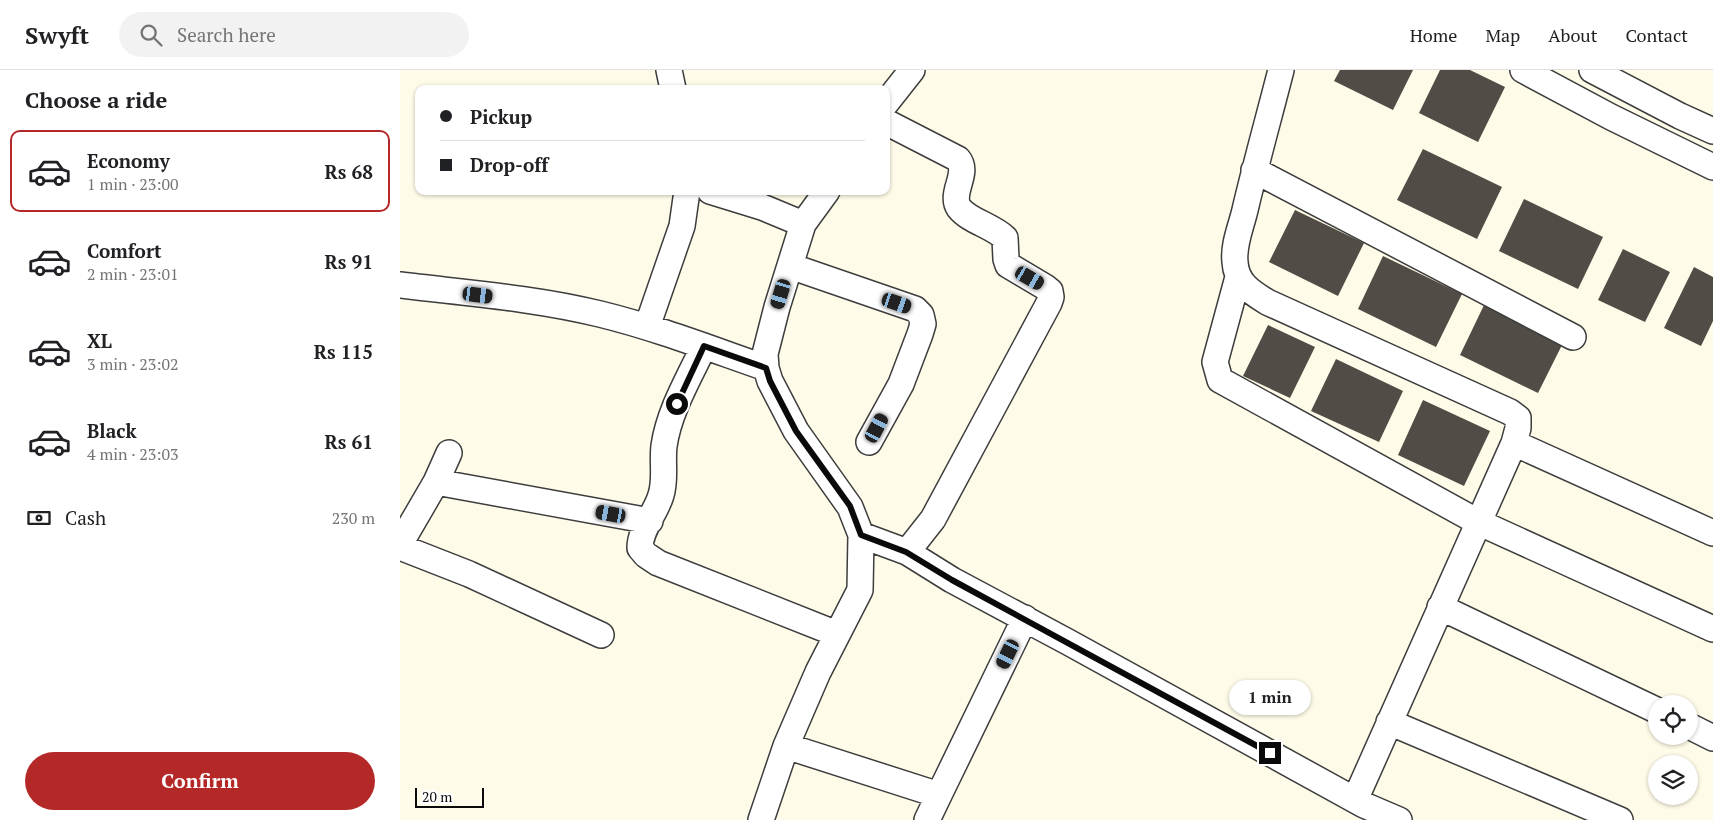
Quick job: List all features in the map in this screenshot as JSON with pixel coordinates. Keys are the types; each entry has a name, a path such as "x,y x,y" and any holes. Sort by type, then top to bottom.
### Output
{"street":[{"path":"670,70 672,85"},
{"path":"890,98 912,70"},
{"path":"1281,70 1235,248 1235,263 1238,277 1248,290 1267,302 1510,412 1518,418 1518,428 1514,443 1354,800"},
{"path":"1523,70 1611,117 1713,167"},
{"path":"1592,70 1713,131"},
{"path":"890,124 958,159 962,163 956,199 958,207 1000,233 1005,238 1008,265 1050,291 1050,297 1044,312 932,519 906,552"},
{"path":"1254,170 1573,337"},
{"path":"647,327 682,226 687,195"},
{"path":"723,195 762,207 803,224"},
{"path":"761,820 786,746 818,672 860,590 861,535 850,506 796,431 770,381 766,368 765,354 803,224 823,195"},
{"path":"790,266 915,309 921,315 923,324 901,384 869,442"},
{"path":"1238,277 1215,362 1220,380 1478,522 1713,629"},
{"path":"400,285 518,300 598,314 647,327 766,368"},
{"path":"704,346 668,426 664,446 664,483 661,496 640,539 640,548 646,555 658,563 838,634"},
{"path":"1514,443 1713,533"},
{"path":"449,453 436,482 400,546 469,574 602,635"},
{"path":"436,482 650,521"},
{"path":"861,535 906,552 952,580 1025,618 1354,800 1399,820"},
{"path":"1440,607 1648,706"},
{"path":"927,820 1025,618"},
{"path":"1389,722 1620,820"},
{"path":"1698,730 1713,738"},
{"path":"786,746 939,795"}],"building":[{"path":"1340,70 1413,70 1393,110 1334,81"},
{"path":"1440,70 1470,70 1505,87 1478,142 1419,113"},
{"path":"1423,149 1502,187 1477,239 1397,200"},
{"path":"1524,199 1603,237 1578,289 1499,251"},
{"path":"1295,210 1364,243 1338,296 1269,262"},
{"path":"1623,249 1670,272 1645,322 1598,300"},
{"path":"1383,256 1462,294 1436,347 1358,309"},
{"path":"1694,267 1713,277 1713,321 1701,346 1664,328"},
{"path":"1485,303 1564,341 1538,393 1460,355"},
{"path":"1268,325 1315,347 1290,398 1243,376"},
{"path":"1336,359 1403,391 1379,442 1311,411"},
{"path":"1423,400 1490,431 1464,486 1398,455"}],"route":[{"path":"677,404 704,346 766,368 770,381 796,431 850,506 861,535 906,552 952,580 1270,753"}]}
